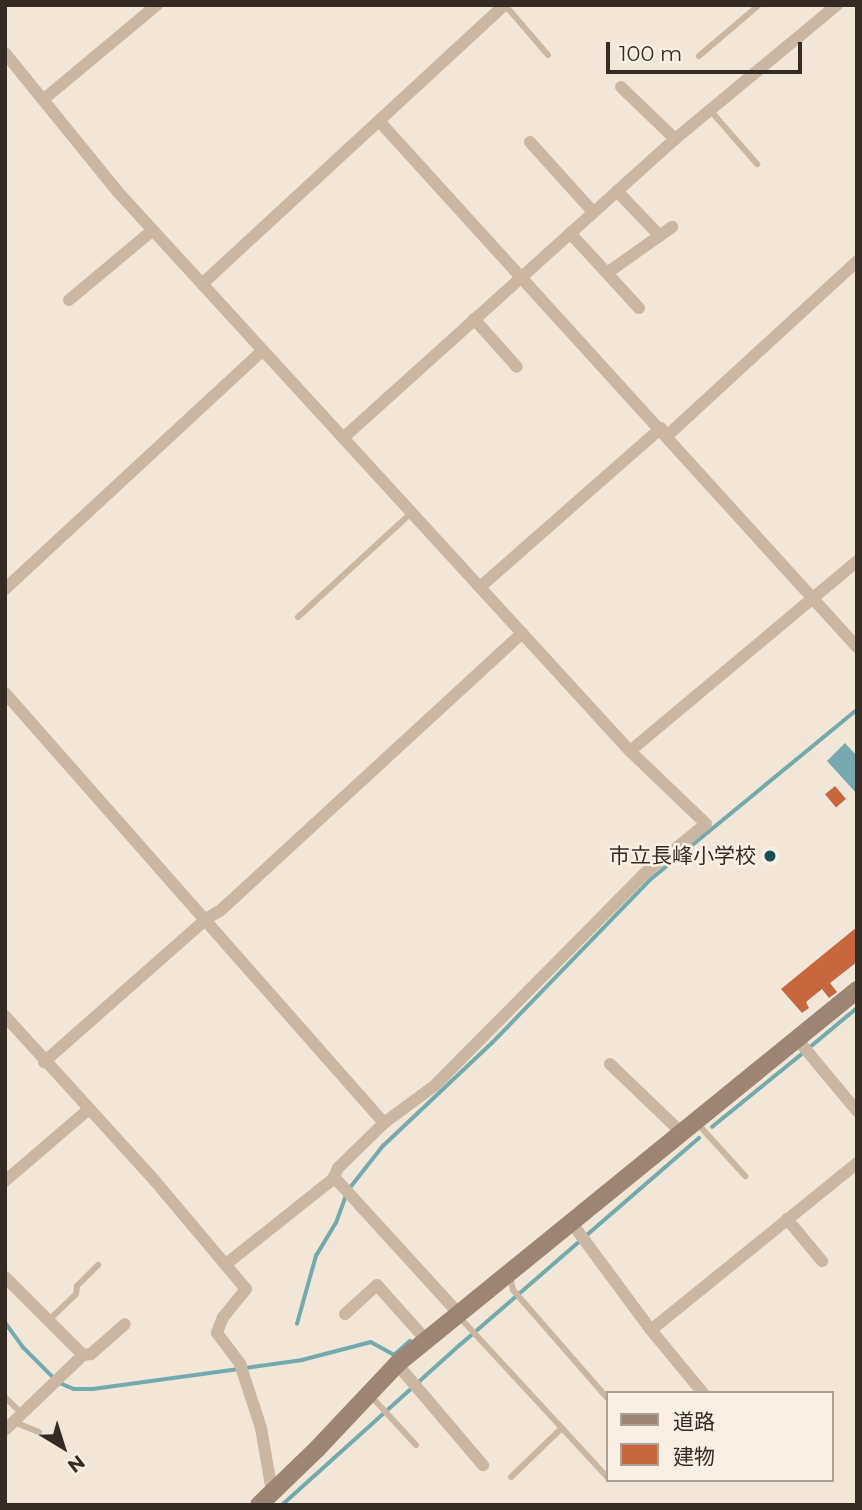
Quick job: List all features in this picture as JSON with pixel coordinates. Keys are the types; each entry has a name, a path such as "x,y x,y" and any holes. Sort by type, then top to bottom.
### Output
{"street":[{"path":"44,99 157,5"},
{"path":"202,284 504,5"},
{"path":"343,438 675,139 836,5"},
{"path":"5,53 117,191 262,351 630,751 706,824 645,873 433,1086 384,1124 338,1168 334,1177 226,1265"},
{"path":"621,87 675,139"},
{"path":"379,121 857,647"},
{"path":"530,142 593,212"},
{"path":"617,191 660,236"},
{"path":"607,273 671,227"},
{"path":"69,300 153,230"},
{"path":"570,233 639,308"},
{"path":"480,587 664,432 857,261"},
{"path":"474,319 517,367"},
{"path":"5,589 262,351"},
{"path":"630,751 857,561"},
{"path":"44,1062 206,919 232,901 523,634"},
{"path":"5,693 384,1124"},
{"path":"265,1498 375,1400 397,1364 461,1318 509,1272 857,990"},
{"path":"5,1016 246,1289 223,1317 217,1333 240,1363 261,1428 265,1498"},
{"path":"797,1039 857,1111"},
{"path":"610,1064 689,1127"},
{"path":"5,1181 89,1109"},
{"path":"651,1330 857,1163"},
{"path":"334,1177 461,1318"},
{"path":"788,1219 822,1261"},
{"path":"571,1222 651,1330 701,1391"},
{"path":"5,1277 83,1355"},
{"path":"345,1314 377,1285 427,1341"},
{"path":"14,1422 83,1355 91,1354 125,1324"},
{"path":"397,1364 483,1465"}],"lane":[{"path":"504,5 548,55"},
{"path":"699,56 759,5"},
{"path":"710,110 757,164"},
{"path":"298,617 411,513"},
{"path":"689,1127 745,1176"},
{"path":"48,1321 76,1294 77,1286 98,1265"},
{"path":"509,1272 513,1290 606,1397"},
{"path":"461,1318 606,1476"},
{"path":"5,1397 14,1422 39,1432"},
{"path":"375,1400 416,1445"},
{"path":"511,1477 562,1428"}],"water":[{"path":"845,743 857,756 857,794 827,761"}],"building":[{"path":"835,786 846,799 836,807 825,794"},
{"path":"857,927 857,962 830,983 837,992 829,998 822,989 806,1002 809,1008 802,1013 781,989"}],"waterway":[{"path":"349,1189 383,1146 492,1043 651,879 857,710"},
{"path":"809,1048 857,1008"},
{"path":"712,1127 803,1053"},
{"path":"282,1505 460,1345 699,1138"},
{"path":"297,1324 316,1256 336,1223 346,1196"},
{"path":"5,1322 23,1347 54,1378"},
{"path":"246,1368 302,1360 371,1342 394,1355 410,1341"},
{"path":"60,1383 74,1389 93,1389 239,1369"}],"place":[{"name":"市立長峰小学校","path":"770,856"}]}
